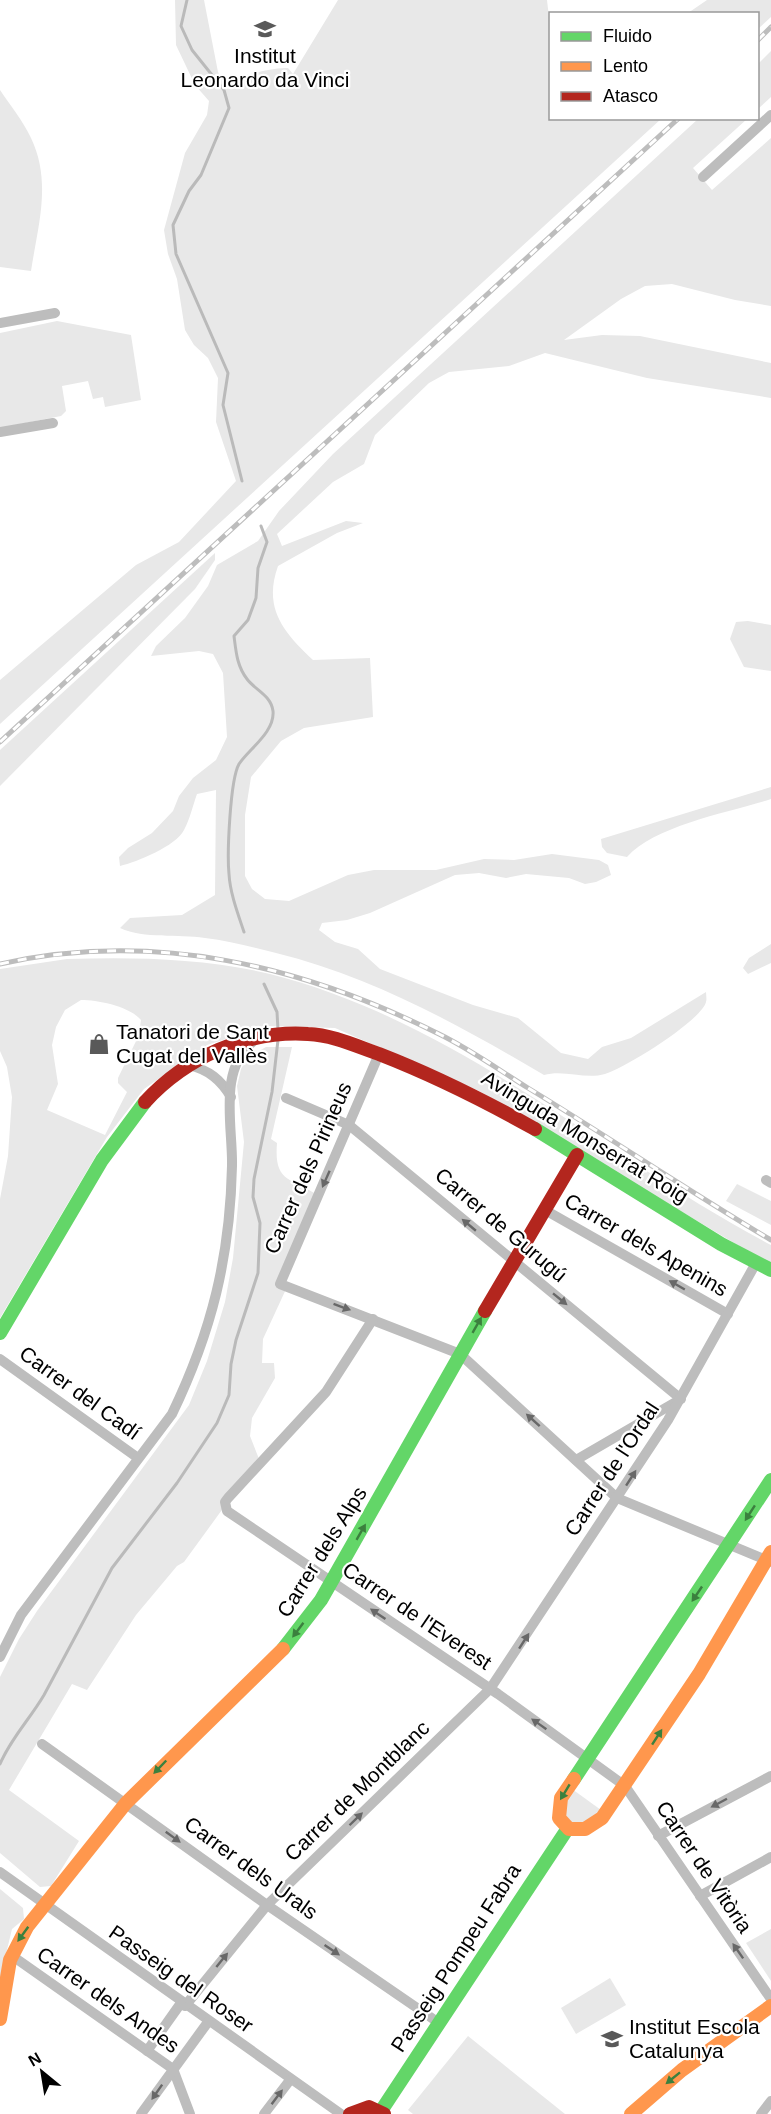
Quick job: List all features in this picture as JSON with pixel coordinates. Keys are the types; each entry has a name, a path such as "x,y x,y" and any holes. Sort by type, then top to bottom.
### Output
{"street":[{"path":"703,177 771,115"},
{"path":"0,323 55,314"},
{"path":"0,432 53,423"},
{"name":"Avinguda Monserrat Roig","path":"0,1333 125,1126 164,1083 189,1065 232,1045 262,1036 294,1034 329,1037 420,1070 527,1123 771,1270"},
{"path":"0,1657 21,1615 172,1414 210,1321 222,1271 232,1165 230,1084 240,1055 262,1036"},
{"name":"Carrer dels Pirineus","path":"373,1319 287,1287 280,1284 280,1280 350,1125 376,1061"},
{"path":"189,1065 209,1072 224,1086 231,1097"},
{"name":"Carrer de Gurugú","path":"286,1098 350,1125 681,1399"},
{"name":"Carrer dels Alps","path":"0,2019 4,1981 13,1947 126,1803 287,1645 332,1582 460,1354 577,1155"},
{"name":"Carrer dels Apenins","path":"545,1210 728,1314"},
{"name":"Carrer de l'Ordal","path":"490,1689 681,1399 756,1263"},
{"path":"373,1319 460,1354 617,1498 729,1546 769,1558 699,1674 602,1818 591,1828 579,1831 568,1828 559,1816 559,1804 587,1757 729,1546 771,1480"},
{"name":"Carrer de l'Everest","path":"373,1319 326,1392 228,1498 225,1507 233,1518 332,1582 587,1757"},
{"name":"Carrer del Cadí","path":"0,1359 138,1458"},
{"path":"576,1460 681,1399"},
{"name":"Carrer de Montblanc","path":"147,2051 183,2004 267,1905 490,1689"},
{"name":"Carrer dels Urals","path":"42,1744 267,1905 439,2023"},
{"path":"587,1757 625,1786"},
{"path":"658,1836 771,1776"},
{"name":"Carrer de Vitòria","path":"625,1786 771,2000"},
{"name":"Passeig Pompeu Fabra","path":"382,2113 568,1828"},
{"path":"700,1896 771,1857"},
{"name":"Passeig del Roser","path":"0,1872 208,2022 341,2114"},
{"name":"Carrer dels Andes","path":"11,1955 173,2069 190,2114"},
{"path":"631,2114 682,2070 771,2006"},
{"path":"141,2114 208,2022"},
{"path":"264,2114 290,2080"},
{"path":"761,2114 771,2101"},
{"path":"350,2114 363,2108 382,2113"}],"shaded area":[{"path":"175,0 204,0 218,72 220,76 229,77 279,68 288,68 293,74 338,0 547,0 549,120 660,120 0,724 0,680 136,565 179,542 236,481 216,422 218,378 208,358 194,345 185,330 177,279 168,254 164,230 185,153 207,115 209,101 195,85 176,45"},
{"path":"707,0 771,0 771,17 759,28 759,12 689,12"},
{"path":"771,51 771,97 759,108 759,63"},
{"path":"0,90 31,138 41,171 42,204 31,271 0,267"},
{"path":"697,120 746,120 693,168 712,190 771,138 771,306 735,300 672,284 645,286 621,299 564,340 602,335 640,336 771,363 771,398 647,378 545,353 509,366 449,372 429,383 375,435 364,464 333,482 277,534 282,546 346,521 363,523 337,533 278,566 273,594 275,607 285,629 313,660 370,658 373,717 304,728 281,741 251,777 245,815 245,876 252,889 265,899 289,901 348,875 374,870 436,870 484,859 514,860 552,854 599,860 608,865 611,875 596,882 585,884 569,878 526,874 506,878 479,873 455,875 370,913 347,920 322,923 319,930 335,942 358,949 380,969 473,1005 518,1018 561,1053 588,1059 602,1047 631,1038 706,992 706,1002 701,1010 677,1032 615,1070 597,1076 559,1073 544,1075 415,1004 347,975 312,963 232,942 140,934 120,928 130,918 182,915 215,895 216,790 197,794 184,830 173,842 146,857 120,866 119,857 128,848 152,833 173,811 179,796 193,778 216,760 227,737 223,673 213,654 199,651 151,656 156,646 185,618 208,586 217,565 258,541 279,511 333,454"},
{"path":"57,321 131,335 141,400 105,407 103,397 93,399 88,381 62,386 66,411 61,416 0,428 0,333"},
{"path":"215,553 215,560 195,589 0,786 0,750"},
{"path":"748,621 771,625 771,671 744,667 730,639 736,622"},
{"path":"771,787 771,799 674,828 656,836 627,857 607,853 602,847 601,839"},
{"path":"771,944 771,963 748,974 743,968 749,958"},
{"path":"118,958 194,962 270,974 338,996 404,1024 467,1057 528,1094 709,1210 771,1245 771,1265 479,1091 335,1028 267,1026 207,1045 144,1089 107,1137 0,1318 0,1199 8,1156 12,1097 7,1067 0,1051 0,969 67,959","holes":["81,1000 129,1011 141,1020 139,1035 118,1078 118,1083 127,1092 105,1135 47,1110 58,1084 52,1045 56,1027 65,1010"]},
{"path":"266,1047 292,1047 271,1139 277,1143 278,1165 291,1181 318,1195 280,1280 287,1287 263,1339 262,1363 274,1363 275,1378 252,1418 250,1436 259,1459 184,1562 177,1566 136,1615 87,1690 72,1684 9,1790 79,1841 51,1886 40,1887 0,1853 0,1677 19,1639 37,1611 189,1405 207,1361 225,1302 233,1258 244,1142 237,1086 241,1069 248,1057"},
{"path":"737,1184 771,1201 771,1225 726,1201"},
{"path":"572,1789 601,1810 583,1826 567,1820 564,1805"},
{"path":"0,1889 23,1908 24,1919 12,1929 0,1979"},
{"path":"771,1929 771,1981 746,1943"},
{"path":"610,1978 626,2005 576,2034 561,2008"},
{"path":"468,2036 565,2114 413,2114 408,2110"}],"waterway":[{"path":"187,0 181,26 192,50 224,90 229,108 201,175 189,191 173,225 176,254 228,373 223,405 242,481"},
{"path":"244,932 229,874 228,851 233,785 239,764 266,733 273,719 273,711 269,701 250,683 241,669 237,659 234,636 248,620 256,598 258,568 267,542 261,526"},
{"path":"264,984 277,1012 278,1030"},
{"path":"0,1764 44,1695 112,1568 177,1483 217,1423 229,1395 231,1364 236,1340 258,1273 260,1223 253,1197 254,1179 272,1092 278,1040"}],"railway":[{"path":"759,39 771,27"},
{"path":"0,742 677,120"},
{"path":"0,964 57,954 114,951 170,953 226,960 334,989 387,1010 462,1046 771,1240"}],"traffic: fast":[{"path":"0,1333 102,1160 145,1102"},
{"path":"535,1129 721,1244 771,1270"},
{"path":"283,1649 321,1600 485,1311"},
{"path":"574,1779 771,1480"},
{"path":"381,2111 568,1828"}],"traffic: slow":[{"path":"574,1779 561,1798 559,1818 569,1829 585,1829 602,1818 699,1674 771,1552"},
{"path":"0,2019 10,1960 27,1927 126,1803 283,1649"},
{"path":"631,2114 682,2070 771,2006"}],"traffic: jam":[{"path":"145,1102 179,1072 219,1050 263,1037 308,1034 344,1041 399,1062 497,1108 535,1129"},
{"path":"485,1311 577,1155"},
{"path":"350,2114 369,2107 384,2114"}],"place":[{"name":"Institut Leonardo da Vinci","path":"265,29"},
{"name":"Tanatori de Sant Cugat del Vallès","path":"99,1044"},
{"name":"Institut Escola Catalunya","path":"612,2039"}]}
